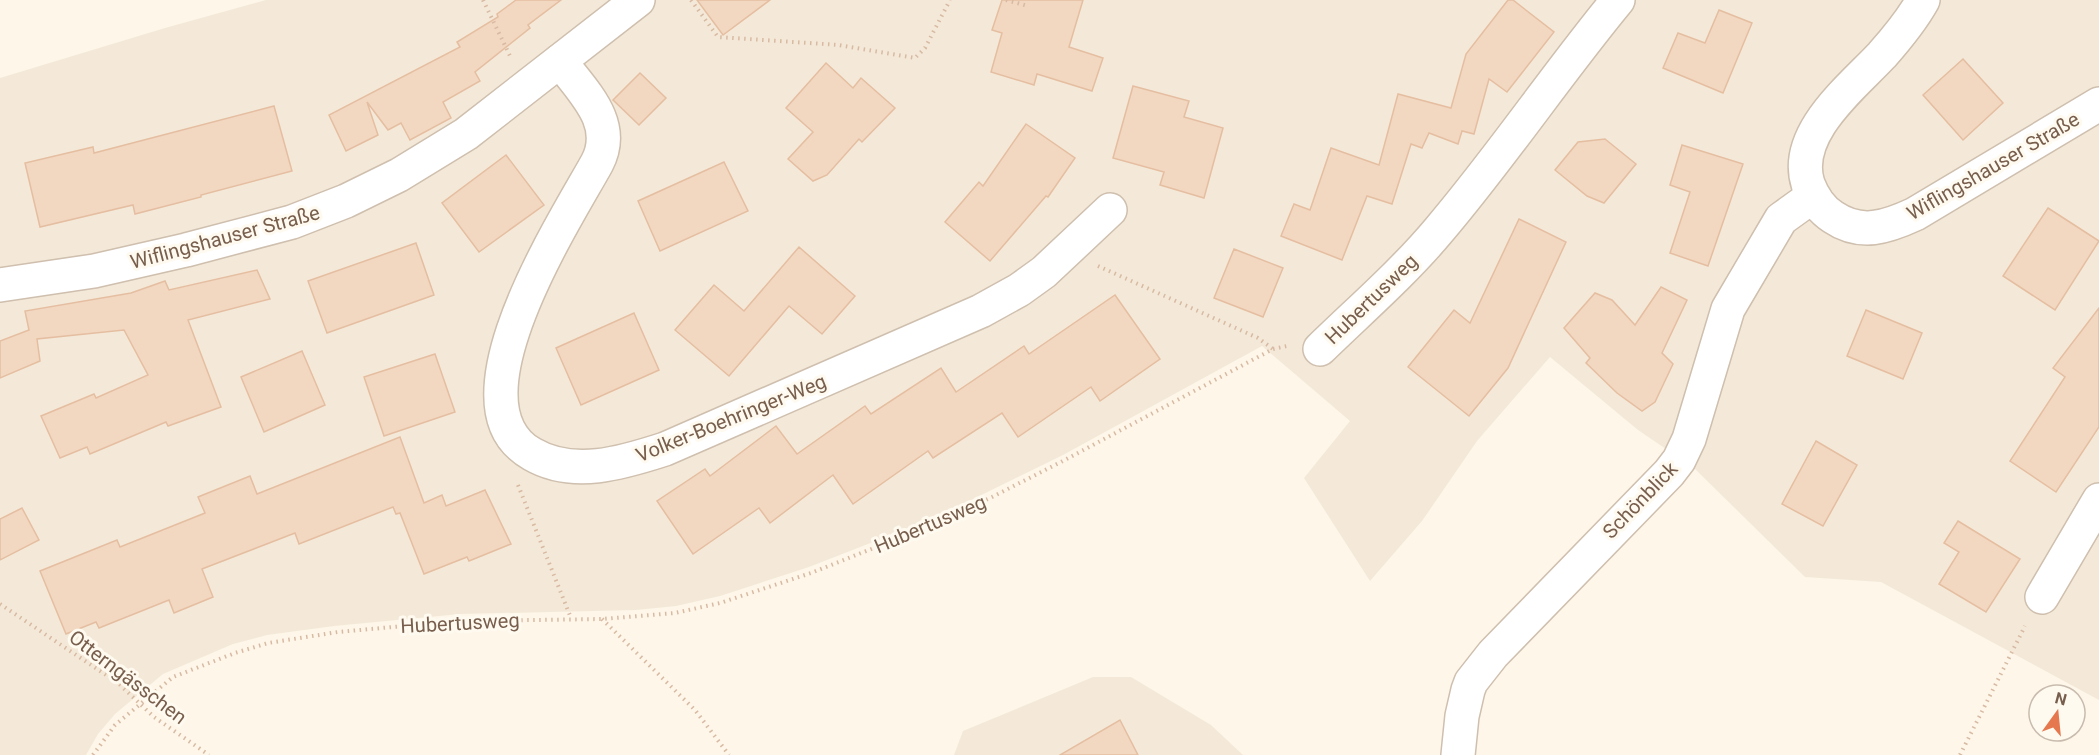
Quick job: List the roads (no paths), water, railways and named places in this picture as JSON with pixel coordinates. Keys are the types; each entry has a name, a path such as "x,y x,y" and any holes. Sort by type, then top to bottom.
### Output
{"street":[{"name":"Wiflingshauser Straße","path":"0,285 60,277 124,264 258,231 312,215 388,180 440,151 638,0"},
{"name":"Hubertusweg","path":"1320,349 1398,275 1438,232 1569,60 1618,0"},
{"name":"Wiflingshauser Straße","path":"1923,0 1895,40 1833,107 1814,132 1806,152 1805,169 1813,196 1831,216 1856,228 1878,228 1895,223 1915,214 2099,104"},
{"name":"Volker-Boehringer-Weg","path":"560,61 595,108 605,137 601,155 527,292 515,324 504,365 501,403 503,420 507,430 520,447 540,459 586,467 616,463 665,449 981,311 1030,282 1110,210"},
{"name":"Schönblick","path":"1458,755 1464,708 1471,682 1493,654 1679,460 1696,419 1728,309 1781,219 1813,196"},
{"path":"2042,597 2099,500"}]}
